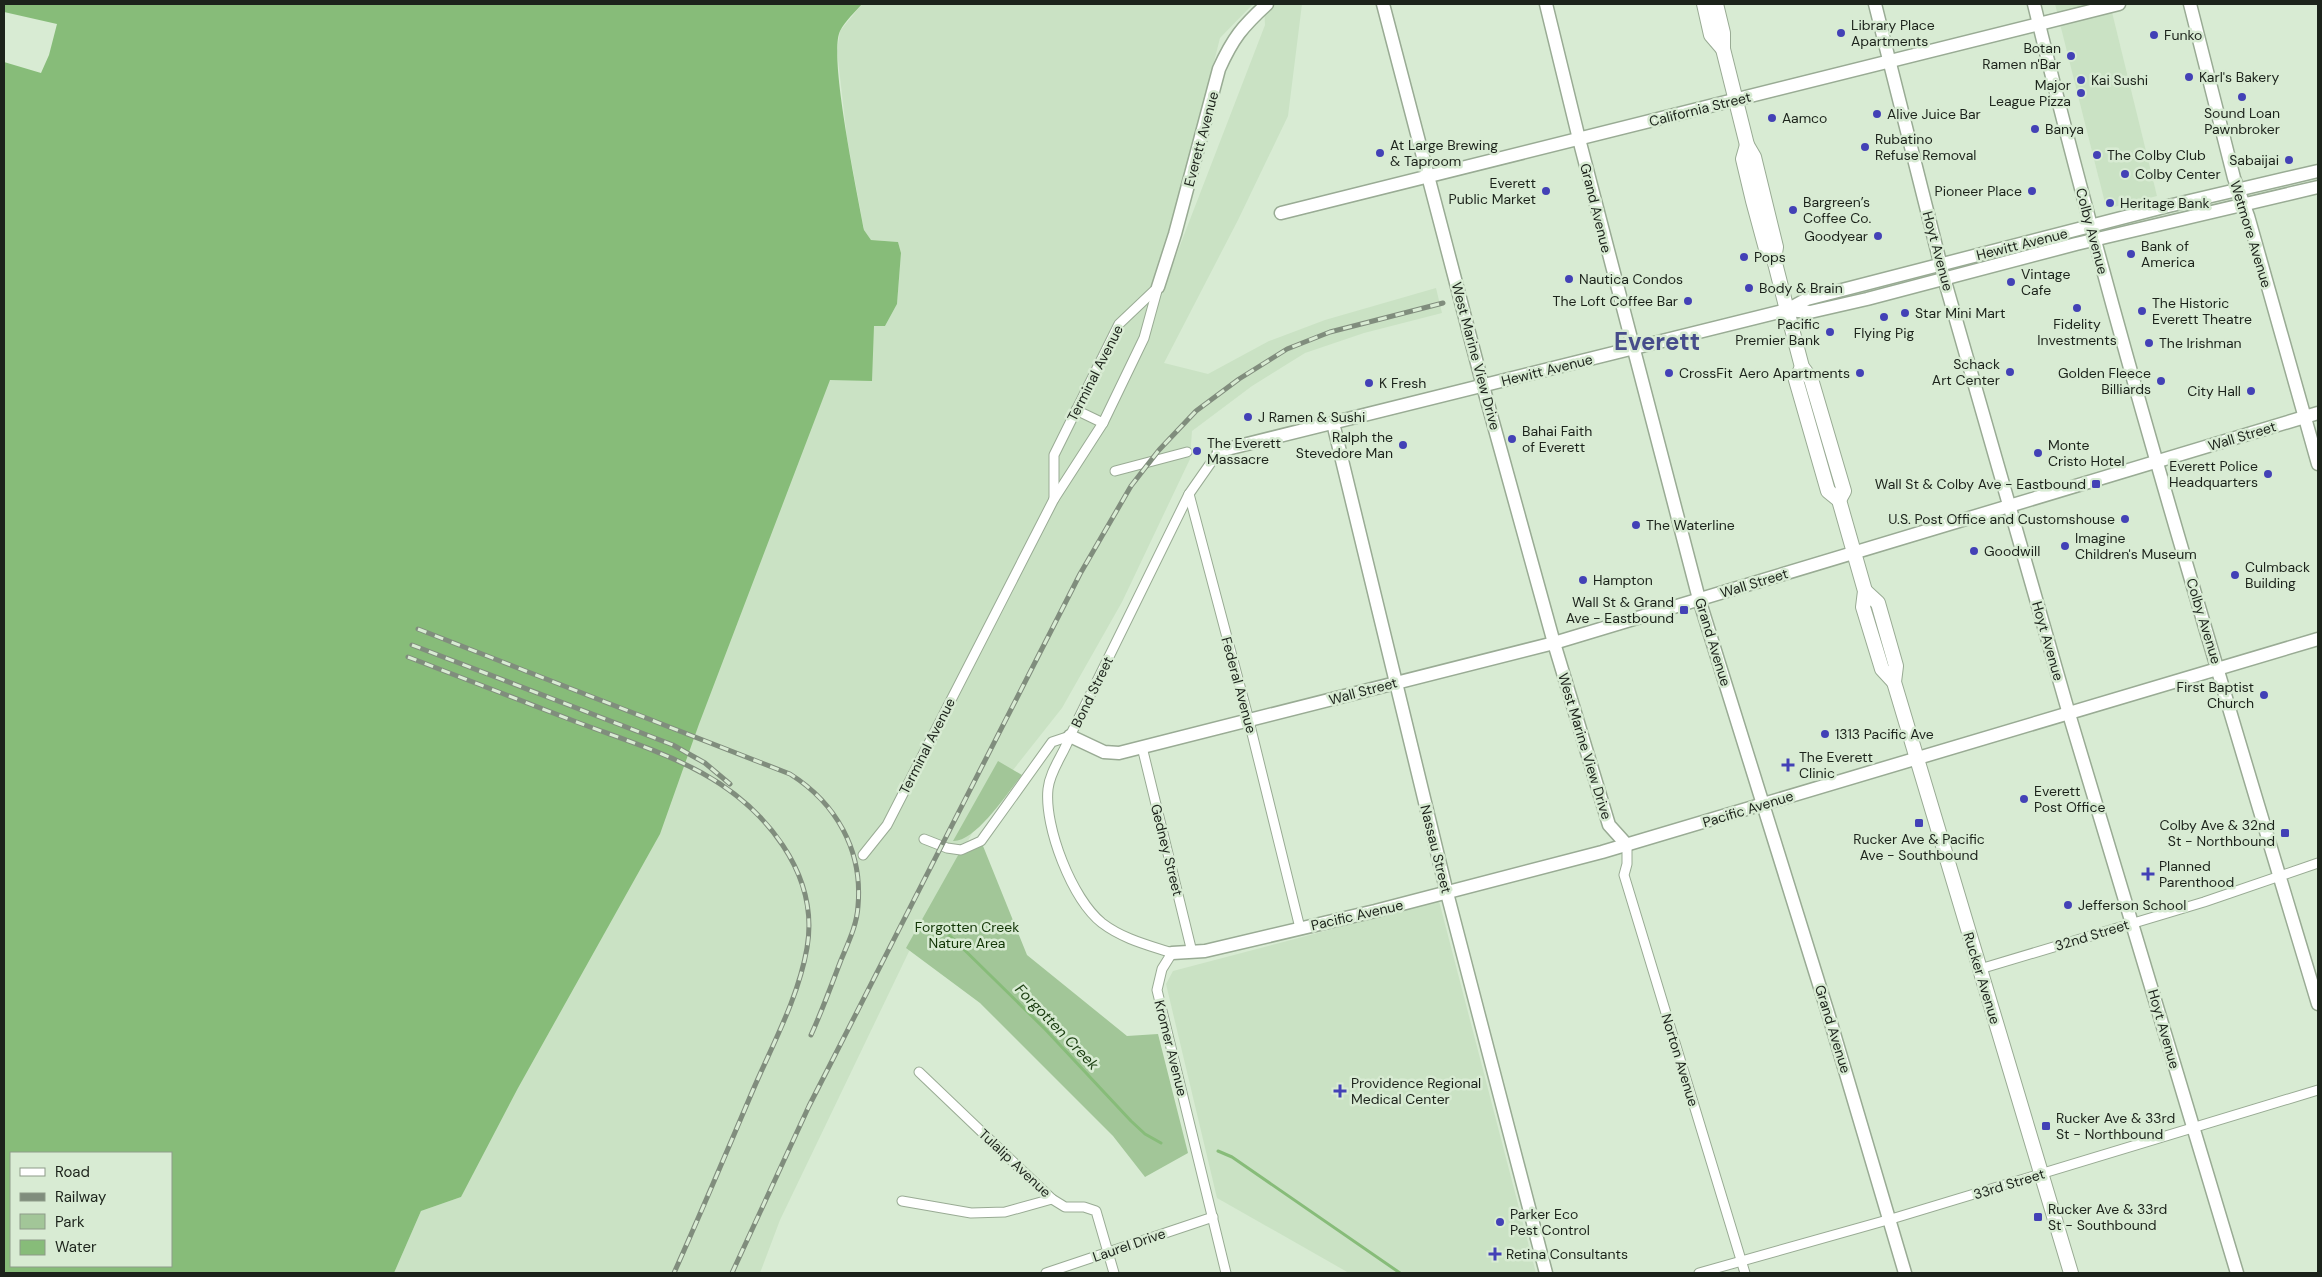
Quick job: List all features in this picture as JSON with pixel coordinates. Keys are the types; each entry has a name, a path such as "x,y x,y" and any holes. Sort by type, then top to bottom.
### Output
{"main road":[{"name":"Rucker Avenue","path":"1704,4 1712,35 1723,49"},
{"name":"Rucker Avenue","path":"1716,4 1723,33 1723,49 1747,145 1743,159 1766,249 1774,259 1802,366 1796,380 1828,491 1839,500 1865,591 1878,603 1896,666 1894,682 2071,1273"}],"street":[{"name":"Everett Avenue","path":"1158,287 1175,234 1220,69 1231,43 1247,22 1268,4"},
{"name":"West Marine View Drive","path":"1383,4 1430,176 1483,386 1554,642 1609,825 1627,845"},
{"name":"Grand Avenue","path":"1546,4 1632,348 1699,599 1831,1021 1905,1273"},
{"name":"Hoyt Avenue","path":"1875,4 1944,278 2069,714 2237,1273"},
{"name":"Colby Avenue","path":"2034,4 2090,226 2157,461 2318,1004"},
{"name":"California Street","path":"1281,213 2119,4"},
{"name":"Wetmore Avenue","path":"2190,4 2237,190 2244,204 2318,464"},
{"name":"Hewitt Avenue","path":"1219,451 1787,310 1807,299 2090,226 2318,171"},
{"name":"Hewitt Avenue","path":"1787,310 1810,312 2094,240 2318,187"},
{"name":"Terminal Avenue","path":"1054,499 1054,455 1076,410 1119,324 1158,287"},
{"name":"Terminal Avenue","path":"862,855 886,825 1054,499 1102,423 1144,338 1158,287"},
{"path":"1076,410 1102,423"},
{"name":"Wall Street","path":"1070,736 1104,752 1119,753 1554,642 2318,413"},
{"name":"Nassau Street","path":"1333,423 1447,893 1546,1273"},
{"path":"1189,494 1219,451"},
{"path":"1116,471 1187,452"},
{"name":"Federal Avenue","path":"1189,494 1300,928"},
{"name":"Bond Street","path":"924,839 947,848 961,850 981,841 1052,742 1070,736 1189,494"},
{"name":"Pacific Avenue","path":"1172,953 1205,951 1447,893 1627,845 2318,639"},
{"path":"1070,736 1066,750 1054,770 1048,789 1051,821 1068,876 1082,901 1103,923 1133,940 1172,953"},
{"name":"Gedney Street","path":"1142,747 1192,952"},
{"name":"Norton Avenue","path":"1627,845 1627,864 1624,875 1745,1273"},
{"name":"32nd Street","path":"1980,969 2204,902 2318,863"},
{"name":"Kromer Avenue","path":"1172,953 1162,969 1157,990 1226,1273"},
{"name":"Tulalip Avenue","path":"919,1072 1052,1198 1065,1206 1084,1207 1096,1211 1114,1273"},
{"name":"33rd Street","path":"1699,1273 1888,1220 2318,1090"},
{"path":"902,1201 971,1213 1006,1212 1052,1198"},
{"name":"Laurel Drive","path":"1046,1273 1212,1217"}],"shaded area":[{"path":"862,4 1253,4 1220,38 1147,331 1265,25 1264,4 1302,4 1288,116 1238,220 1164,363 1208,374 1269,341 1325,320 1436,288 1442,313 1364,333 1305,353 1252,386 1192,431 1190,459 1122,602 1062,708 994,794 927,914 780,1220 760,1273 394,1273 421,1211 461,1197 845,325 885,326 897,304 901,253 898,242 871,240 864,230 847,138 837,51 840,31"},
{"path":"2055,4 2110,4 2157,196 2110,208 2105,203"},
{"name":"Providence Regional Medical Center","path":"1439,901 1536,1273 1349,1273 1217,1198 1166,984 1173,971"}],"green space":[{"path":"998,761 1022,775 991,815 972,834 953,841"},
{"name":"Forgotten Creek Nature Area","path":"981,841 1027,955 1127,1036 1158,1034 1188,1153 1145,1177 1113,1136 980,1003 906,948 961,850"}],"water":[{"path":"4,4 862,4 842,27 837,45 845,127 864,230 871,240 898,242 901,253 897,304 885,326 874,326 872,381 830,380 699,724 660,834 518,1088 461,1197 421,1211 394,1273 4,1273 4,62 41,73 49,55 57,24 4,12"}],"waterway":[{"name":"Forgotten Creek","path":"938,924 1045,1029 1131,1121 1145,1134 1161,1143"},
{"name":"Forgotten Creek","path":"1218,1151 1232,1157 1400,1273"}],"railway":[{"path":"732,1273 809,1106 1080,574 1131,486 1159,450 1196,411 1239,379 1287,349 1330,332 1443,303"},
{"path":"418,629 790,774 821,799 833,814 851,847 856,866 858,906 852,934 811,1035"},
{"path":"412,645 673,745 705,763 730,784"},
{"path":"408,657 655,751 702,773 725,787 766,824 783,845 796,869 805,894 809,920 807,948 803,967 783,1024 674,1273"}],"place":[{"name":"Library Place Apartments","path":"1841,33"},
{"name":"Funko","path":"2154,35"},
{"name":"Botan Ramen n'Bar","path":"2071,56"},
{"name":"Karl's Bakery","path":"2189,77"},
{"name":"Kai Sushi","path":"2081,80"},
{"name":"Major League Pizza","path":"2081,93"},
{"name":"Sound Loan Pawnbroker","path":"2242,97"},
{"name":"Alive Juice Bar","path":"1877,114"},
{"name":"Aamco","path":"1772,118"},
{"name":"Banya","path":"2035,129"},
{"name":"Rubatino Refuse Removal","path":"1865,147"},
{"name":"At Large Brewing & Taproom","path":"1380,153"},
{"name":"The Colby Club","path":"2097,155"},
{"name":"Sabaijai","path":"2289,160"},
{"name":"Colby Center","path":"2125,174"},
{"name":"Everett Public Market","path":"1546,191"},
{"name":"Pioneer Place","path":"2032,191"},
{"name":"Heritage Bank","path":"2110,203"},
{"name":"Bargreen’s Coffee Co.","path":"1793,210"},
{"name":"Goodyear","path":"1878,236"},
{"name":"Bank of America","path":"2131,254"},
{"name":"Pops","path":"1744,257"},
{"name":"Nautica Condos","path":"1569,279"},
{"name":"Vintage Cafe","path":"2011,282"},
{"name":"Body & Brain","path":"1749,288"},
{"name":"The Loft Coffee Bar","path":"1688,301"},
{"name":"Fidelity Investments","path":"2077,308"},
{"name":"The Historic Everett Theatre","path":"2142,311"},
{"name":"Star Mini Mart","path":"1905,313"},
{"name":"Flying Pig","path":"1884,317"},
{"name":"Pacific Premier Bank","path":"1830,332"},
{"name":"The Irishman","path":"2149,343"},
{"name":"Schack Art Center","path":"2010,372"},
{"name":"CrossFit","path":"1669,373"},
{"name":"Aero Apartments","path":"1860,373"},
{"name":"Golden Fleece Billiards","path":"2161,381"},
{"name":"K Fresh","path":"1369,383"},
{"name":"City Hall","path":"2251,391"},
{"name":"J Ramen & Sushi","path":"1248,417"},
{"name":"Bahai Faith of Everett","path":"1512,439"},
{"name":"Ralph the Stevedore Man","path":"1403,445"},
{"name":"The Everett Massacre","path":"1197,451"},
{"name":"Monte Cristo Hotel","path":"2038,453"},
{"name":"Everett Police Headquarters","path":"2268,474"},
{"name":"Wall St & Colby Ave - Eastbound","path":"2096,484"},
{"name":"U.S. Post Office and Customshouse","path":"2125,519"},
{"name":"The Waterline","path":"1636,525"},
{"name":"Imagine Children's Museum","path":"2065,546"},
{"name":"Goodwill","path":"1974,551"},
{"name":"Culmback Building","path":"2235,575"},
{"name":"Hampton","path":"1583,580"},
{"name":"Wall St & Grand Ave - Eastbound","path":"1684,610"},
{"name":"First Baptist Church","path":"2264,695"},
{"name":"1313 Pacific Ave","path":"1825,734"},
{"name":"The Everett Clinic","path":"1788,765"},
{"name":"Everett Post Office","path":"2024,799"},
{"name":"Rucker Ave & Pacific Ave - Southbound","path":"1919,823"},
{"name":"Colby Ave & 32nd St - Northbound","path":"2285,833"},
{"name":"Planned Parenthood","path":"2148,874"},
{"name":"Jefferson School","path":"2068,905"},
{"name":"Providence Regional Medical Center","path":"1340,1091"},
{"name":"Rucker Ave & 33rd St - Northbound","path":"2046,1126"},
{"name":"Rucker Ave & 33rd St - Southbound","path":"2038,1217"},
{"name":"Parker Eco Pest Control","path":"1500,1222"},
{"name":"Retina Consultants","path":"1495,1254"}],"district":[{"name":"Everett","path":"1657,342"}]}
